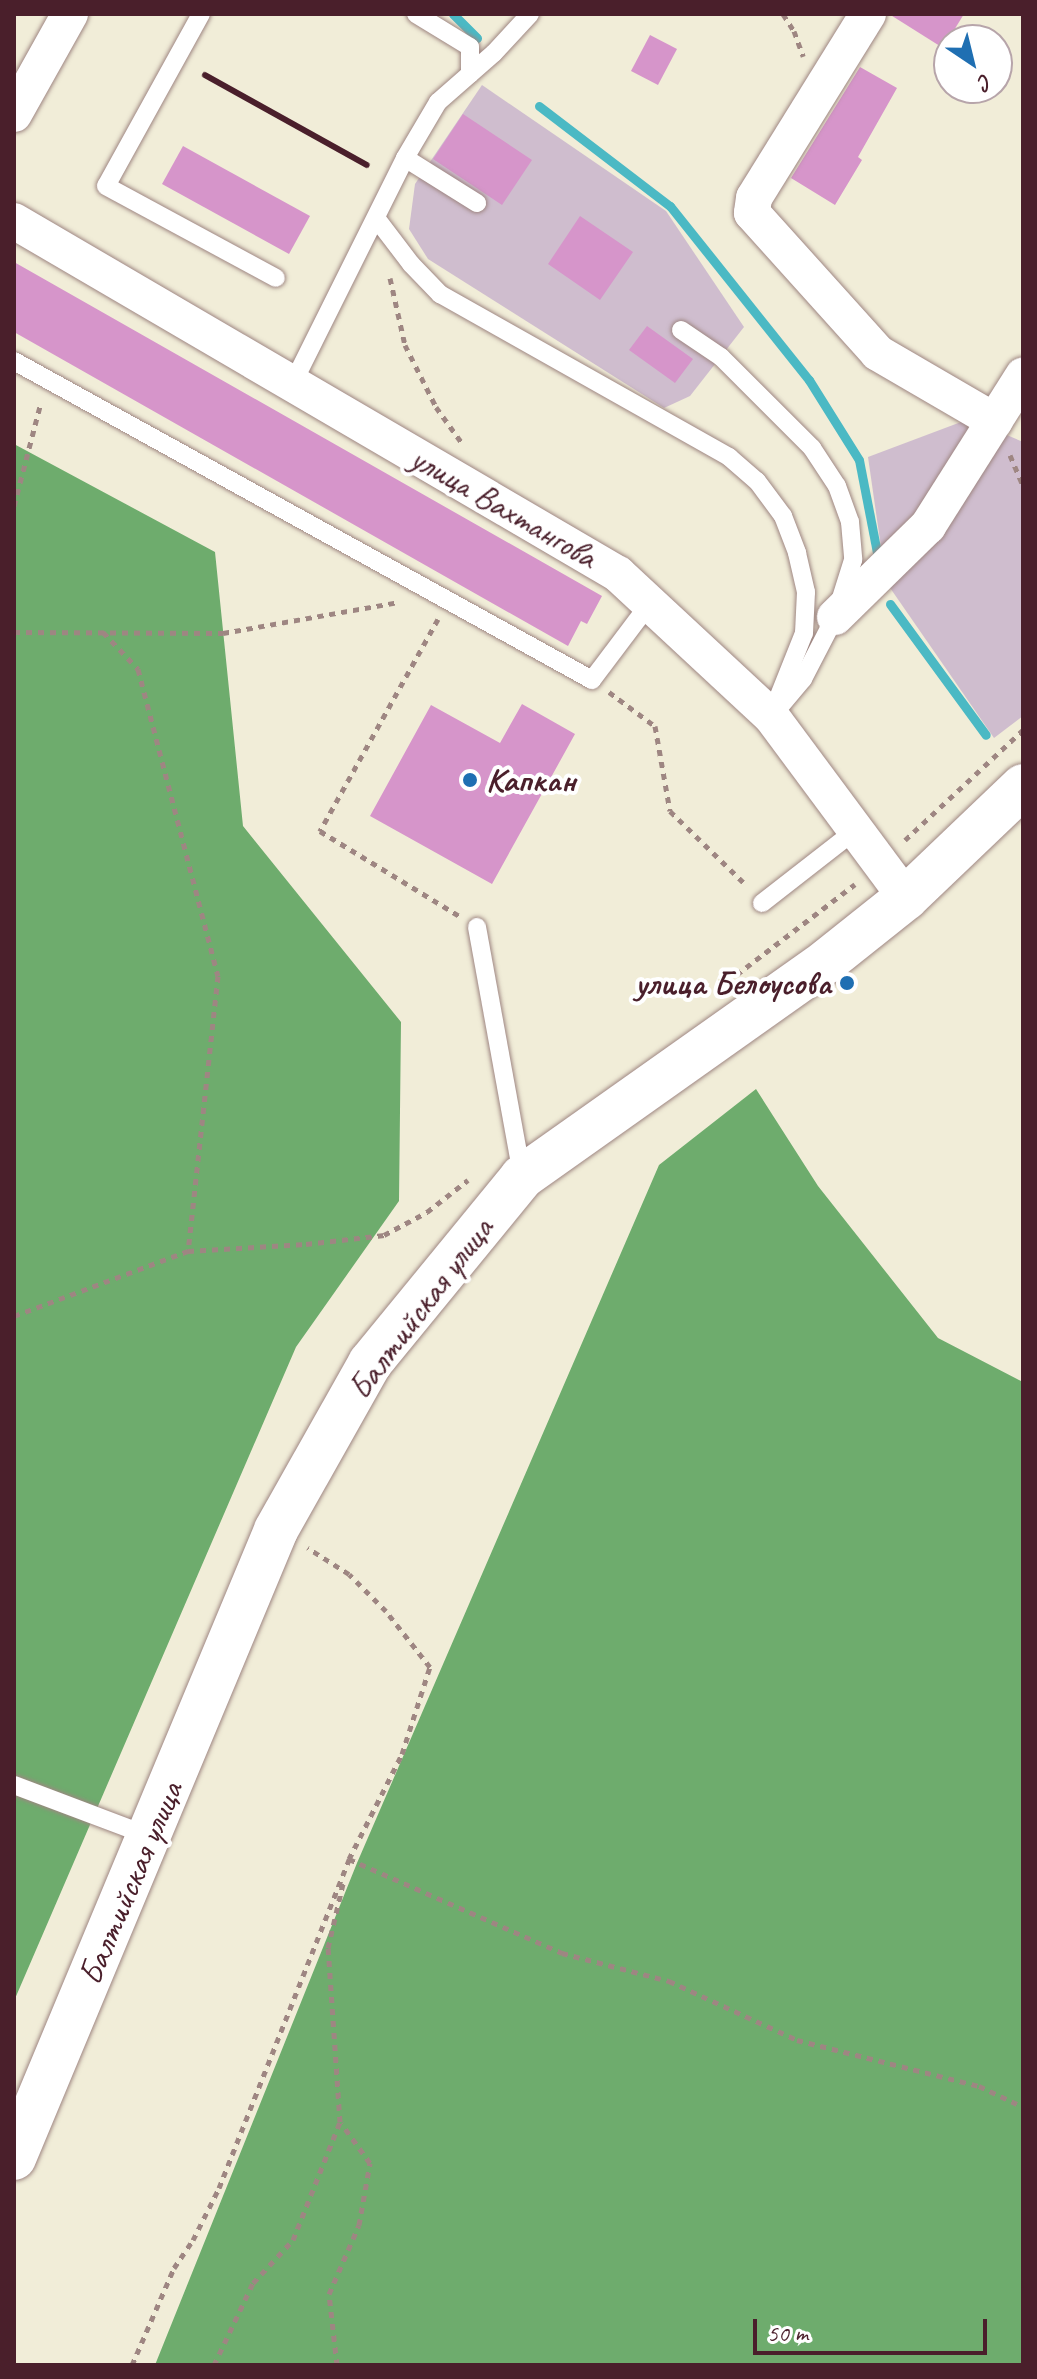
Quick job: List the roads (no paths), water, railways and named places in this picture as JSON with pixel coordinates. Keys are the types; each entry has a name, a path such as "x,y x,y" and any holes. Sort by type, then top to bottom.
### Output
{"main road":[{"name":"Балтийская улица","path":"14,2158 276,1530 370,1363 522,1177 828,960 906,898 1023,786"}],"street":[{"path":"14,114 70,14"},
{"path":"868,14 754,198 752,213 878,353 995,421"},
{"name":"улица Вахтангова","path":"14,221 618,574 771,716 906,898"},
{"path":"835,617 928,526 1023,376"}],"lane":[{"path":"201,14 106,186 276,278"},
{"path":"416,14 470,47 470,74"},
{"path":"293,383 405,158 438,102 530,14"},
{"path":"405,158 477,203"},
{"path":"376,218 411,264 440,294 717,450 757,481 783,516 797,553 806,592 804,633 771,716"},
{"path":"681,330 721,357 812,448 837,486 850,522 853,560 835,617 803,679 771,716"},
{"path":"14,361 592,680 650,603"},
{"path":"762,903 857,829"},
{"path":"477,927 522,1177"},
{"path":"14,1785 149,1836"}],"waterway":[{"path":"453,14 477,38"},
{"path":"539,106 670,206 809,380 859,460 877,553"},
{"path":"890,604 986,735"}],"railway":[{"path":"205,75 367,165"}],"place":[{"name":"Капкан","path":"470,780"},
{"name":"улица Белоусова","path":"847,983"}]}
